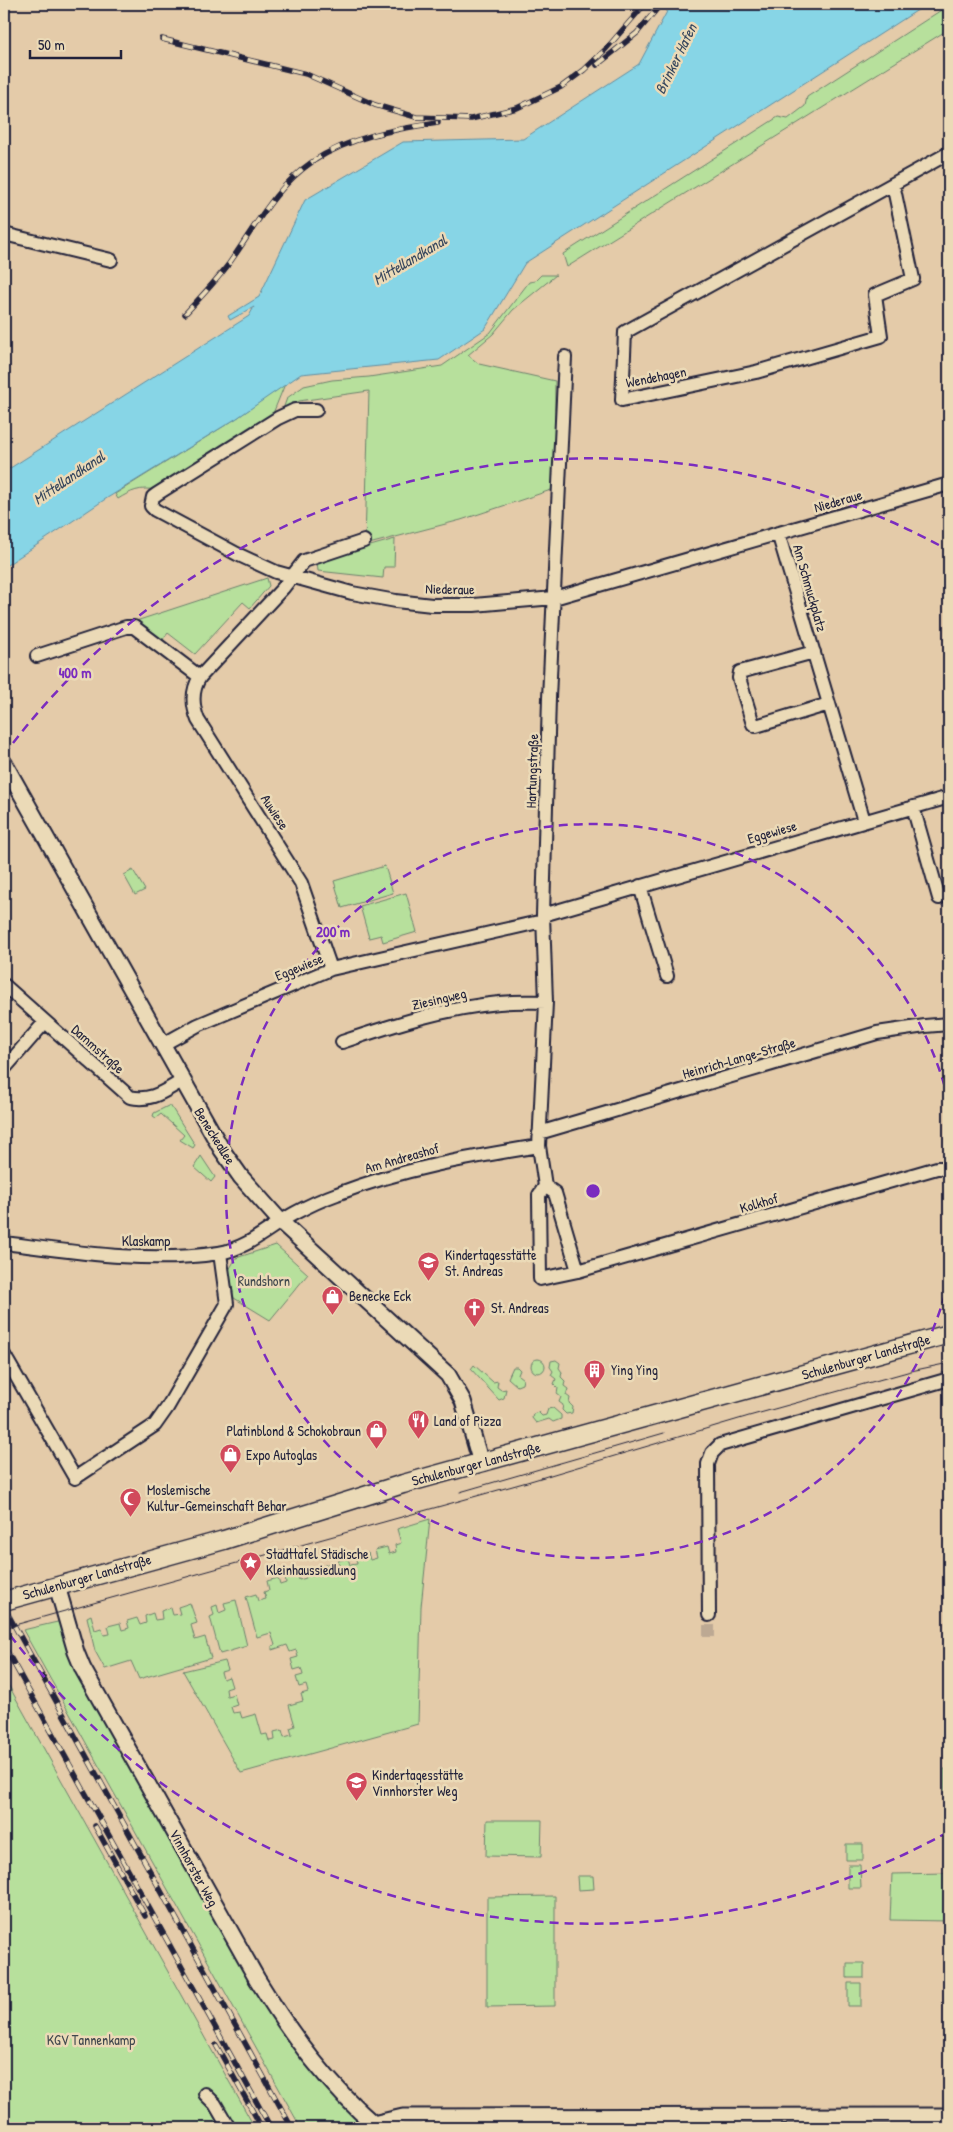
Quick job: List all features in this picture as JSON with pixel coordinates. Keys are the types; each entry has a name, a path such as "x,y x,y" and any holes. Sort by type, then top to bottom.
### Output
{"main road":[{"name":"Schulenburger Landstraße","path":"4,1601 224,1540 403,1484 949,1334"}],"street":[{"name":"Wendehagen","path":"893,184 913,279 876,295 881,336 756,372 622,400 625,332 893,184 949,154"},
{"path":"4,234 111,260"},
{"name":"Hartungstraße","path":"550,1189 538,1195 540,1279 578,1271 550,1189 539,1139 546,1002 543,918 554,598 565,357"},
{"name":"Niederaue","path":"316,410 295,410 278,418 157,494 151,502 154,510 237,554 276,572 352,593 432,605 474,605 554,598 949,484"},
{"name":"Am Schmuckplatz","path":"778,533 864,821"},
{"name":"Auwiese","path":"331,969 301,883 198,720 193,706 194,691 200,677 283,588 304,561 364,541"},
{"path":"37,656 126,627 134,628 141,631 200,677"},
{"name":"Am Schmuckplatz","path":"814,652 740,672 739,678 752,724 756,726 829,704"},
{"name":"Beneckeallee","path":"4,763 222,1150 241,1177 281,1222 448,1375 463,1401 481,1463"},
{"name":"Eggewiese","path":"162,1045 198,1025 331,969 543,918 640,886 949,797"},
{"path":"913,807 939,898"},
{"path":"640,886 667,976"},
{"name":"Dammstraße","path":"4,985 130,1098 142,1100 182,1081"},
{"name":"Ziesingweg","path":"342,1042 398,1024 462,1008 501,1002 546,1002"},
{"path":"4,1069 45,1022"},
{"name":"Heinrich-Lange-Straße","path":"539,1139 877,1033 949,1024"},
{"name":"Am Andreashof","path":"281,1222 295,1213 336,1194 383,1178 440,1162 539,1139"},
{"name":"Kolkhof","path":"578,1271 937,1168 949,1168"},
{"name":"Klaskamp","path":"4,1243 114,1256 155,1258 220,1252 251,1242 281,1222"},
{"path":"4,1355 75,1478 155,1425 167,1408 227,1304 220,1252"},
{"path":"709,1615 708,1464 712,1453 720,1445 949,1379"},
{"name":"Vinnhorster Weg","path":"57,1586 76,1652 84,1669 257,1979 279,2015 318,2068 373,2127"},
{"path":"205,2094 214,2104 229,2128"},
{"path":"373,2127 403,2117 949,2116"}],"green space":[{"path":"949,5 949,29 567,267 563,254 778,117 788,119 805,106 807,97"},
{"path":"541,275 556,275 513,310 493,334 468,355 479,364 555,381 554,489 461,520 365,545 369,391 299,401 282,412 287,398 304,386 332,380 369,377 442,366 490,333 529,282 535,281"},
{"path":"285,384 274,411 274,417 156,490 136,490 118,499 115,494 237,418"},
{"path":"395,539 394,567 384,567 383,578 318,571 317,561"},
{"path":"267,578 269,586 250,608 243,602 195,654 168,633 161,642 133,622"},
{"path":"385,866 393,893 342,908 334,881"},
{"path":"133,870 145,890 135,895 124,875"},
{"path":"406,893 417,932 383,942 381,935 369,938 360,906"},
{"path":"170,1105 195,1145 193,1148 180,1140 184,1135 161,1114 156,1118 153,1116 154,1113"},
{"path":"201,1156 215,1177 211,1182 194,1167"},
{"name":"Rundshorn","path":"276,1245 308,1274 270,1320 234,1298 229,1270 236,1258"},
{"path":"535,1359 541,1359 545,1366 541,1373 535,1373 531,1369 531,1363"},
{"path":"556,1360 560,1363 561,1377 565,1381 564,1386 568,1389 566,1395 570,1398 569,1403 573,1407 572,1413 566,1414 562,1410 563,1405 559,1402 561,1397 557,1394 558,1388 554,1384 556,1379 551,1375 553,1371 550,1367 551,1361"},
{"path":"474,1365 493,1382 498,1381 497,1387 501,1390 506,1389 504,1398 499,1400 471,1369"},
{"path":"513,1367 517,1367 520,1370 518,1375 523,1379 522,1384 517,1386 508,1378"},
{"path":"553,1408 561,1415 561,1419 553,1422 549,1419 536,1423 532,1418 533,1414 538,1412 542,1416 546,1415 548,1409"},
{"path":"430,1519 421,1607 418,1724 241,1773 183,1671 225,1661 228,1670 221,1672 223,1679 229,1677 232,1687 226,1689 227,1696 234,1694 237,1705 231,1707 233,1713 240,1712 242,1718 256,1714 262,1735 267,1734 269,1741 275,1740 274,1732 282,1730 284,1737 292,1735 290,1728 295,1726 289,1705 303,1701 301,1694 308,1692 306,1685 299,1687 296,1677 303,1675 301,1668 294,1670 291,1659 298,1657 296,1650 290,1652 287,1645 272,1650 272,1646 275,1645 271,1633 257,1637 246,1597 256,1594 258,1601 266,1599 264,1592 269,1590 267,1581 278,1578 280,1585 286,1583 285,1576 297,1573 299,1580 306,1578 304,1571 315,1568 317,1575 323,1573 322,1566 331,1563 333,1570 340,1568 338,1561 348,1558 350,1565 357,1564 356,1556 368,1553 370,1560 377,1558 375,1550 387,1547 389,1554 396,1552 395,1545 401,1543 397,1529"},
{"path":"236,1600 247,1646 220,1654 210,1617 214,1615 212,1607 217,1605 219,1613 226,1610 224,1603"},
{"path":"190,1603 197,1623 191,1625 195,1640 205,1637 211,1658 139,1679 131,1661 105,1669 95,1651 87,1617 91,1615 95,1630 101,1628 104,1635 110,1634 108,1626 120,1623 122,1630 129,1628 127,1621 137,1618 140,1625 146,1623 145,1616 153,1613 155,1620 162,1619 161,1611 171,1608 173,1615 180,1614 178,1607"},
{"path":"66,1620 76,1652 257,1979 373,2124 367,2128 301,2128 23,1630"},
{"name":"KGV Tannenkamp","path":"4,1677 255,2128 4,2128"},
{"path":"944,1769 949,1769 949,1853 945,1853"},
{"path":"487,1820 542,1820 541,1857 486,1856"},
{"path":"846,1844 863,1844 863,1860 846,1860"},
{"path":"848,1865 860,1865 861,1888 848,1888"},
{"path":"949,1873 949,1921 890,1920 892,1874"},
{"path":"577,1876 593,1876 594,1889 578,1890"},
{"path":"555,1896 555,2006 487,2007 487,1897"},
{"path":"847,1963 864,1963 864,1978 847,1978"},
{"path":"848,1983 861,1983 861,2006 848,2006"},
{"path":"797,2124 949,2126 949,2128 582,2128"}],"water":[{"path":"671,4 927,4 525,263 485,329 439,360 301,374 237,418 104,500 4,567 4,472 249,316 254,307 230,320 228,316 259,297 305,200 403,142 523,139 639,64"}],"tunnel":[{"path":"709,1615 709,1637"}],"tram line":[{"path":"4,1628 527,1482 749,1416 911,1371 949,1363"},
{"path":"460,1492 664,1433"}],"railway":[{"path":"162,39 306,74 375,105 416,117 471,119 517,108 561,87 584,70 606,49 645,4"},
{"path":"597,65 637,33 661,4"},
{"path":"185,314 228,265 286,184 312,162 341,146 372,135 438,123"},
{"path":"4,1607 292,2128"},
{"path":"4,1646 271,2128"},
{"path":"95,1826 145,1916"},
{"path":"216,2045 262,2128"}],"place":[{"name":"Kindertagesstätte St. Andreas","path":"429,1282"},
{"name":"Benecke Eck","path":"333,1315"},
{"name":"St. Andreas","path":"475,1327"},
{"name":"Ying Ying","path":"595,1389"},
{"name":"Land of Pizza","path":"418,1440"},
{"name":"Platinblond & Schokobraun","path":"377,1450"},
{"name":"Expo Autoglas","path":"230,1474"},
{"name":"Moslemische Kultur-Gemeinschaft Behar","path":"131,1517"},
{"name":"Stadttafel Städische Kleinhaussiedlung","path":"250,1581"},
{"name":"Kindertagesstätte Vinnhorster Weg","path":"356,1802"}],"water label":[{"name":"Brinker Hafen","path":"676,59"},
{"name":"Mittellandkanal","path":"410,260"},
{"name":"Mittellandkanal","path":"69,478"}]}
